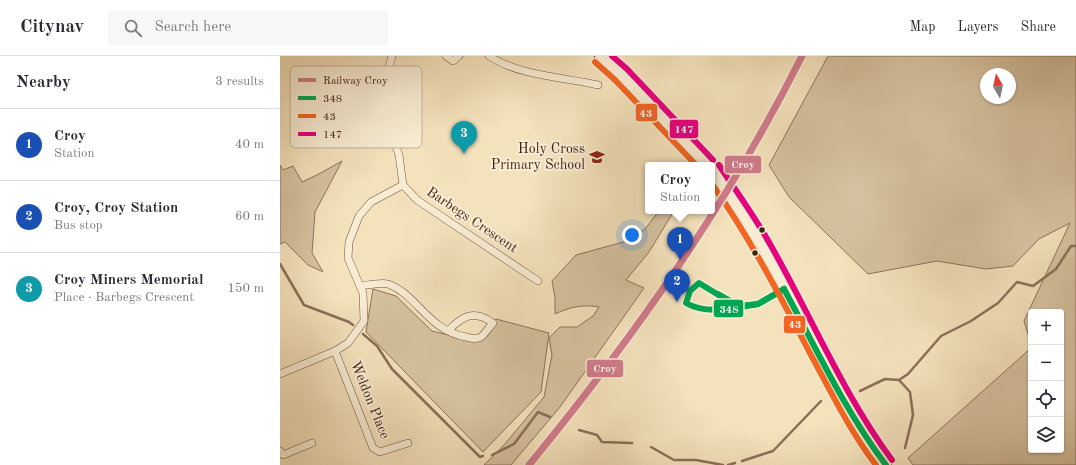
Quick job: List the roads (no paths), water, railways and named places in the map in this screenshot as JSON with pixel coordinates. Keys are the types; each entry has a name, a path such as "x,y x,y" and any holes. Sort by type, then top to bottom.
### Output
{"main road":[{"path":"600,56 621,74 704,162"},
{"path":"715,173 740,210 763,248 846,403 871,445 886,465"}],"street":[{"path":"389,66 392,56"},
{"path":"446,56 453,61 459,56"},
{"path":"489,56 496,61 524,71 598,85"},
{"path":"280,374 336,351 348,343 364,321 363,293 348,258 349,242 359,216 371,202 404,185 396,148"},
{"name":"Barbegs Crescent","path":"404,185 417,200 538,281"},
{"path":"360,286 387,284 402,292 432,321 448,331 460,336 476,339 482,336 493,323 485,317 467,316 460,318 448,331"},
{"name":"Weldon Place","path":"336,351 373,448 380,452 408,443"},
{"path":"280,450 283,455 312,443"}],"waterway":[{"path":"860,391 885,379 899,380 908,374 941,336 971,321 998,303 1017,282 1033,286 1056,269 1071,246 1076,246"},
{"path":"280,264 304,305 349,322 353,325"},
{"path":"363,334 377,346 392,369 480,457 483,456"},
{"path":"899,380 910,392 913,415 905,448"},
{"path":"742,461 773,451 821,401"},
{"path":"492,455 514,444 538,412 550,417"},
{"path":"579,430 597,435 602,442 632,443"},
{"path":"651,447 674,460 696,460 723,465"},
{"path":"728,465 735,463"}],"rail line":[{"name":"Croy","path":"715,210 773,111 802,56"},
{"name":"Croy","path":"529,465 606,368 677,268 713,214"}],"place":[{"name":"Croy Miners Memorial","path":"464,154"},
{"name":"Holy Cross Primary School","path":"597,157"},
{"name":"Croy","path":"680,260"},
{"name":"Croy, Croy Station","path":"677,302"}]}
